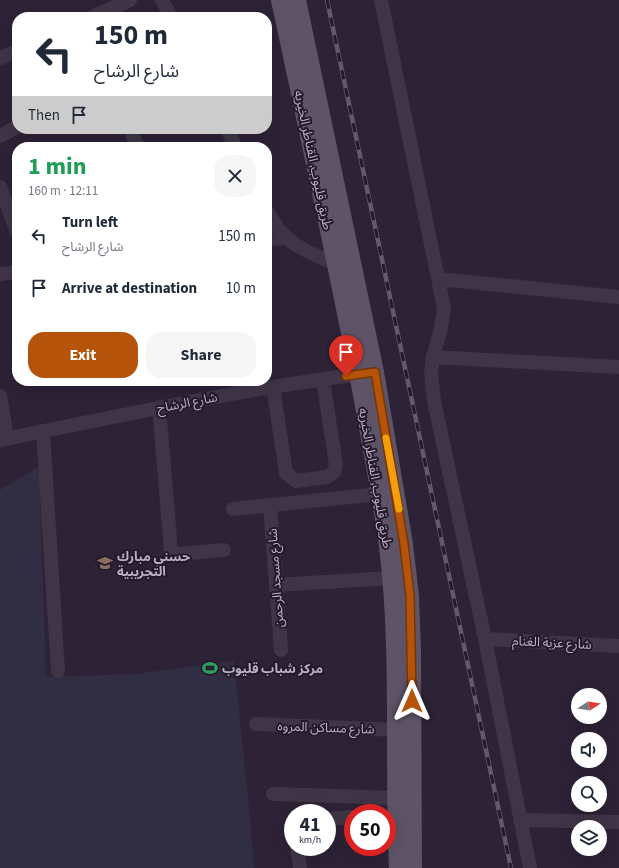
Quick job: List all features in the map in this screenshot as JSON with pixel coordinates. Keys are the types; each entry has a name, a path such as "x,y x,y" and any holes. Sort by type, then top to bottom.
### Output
{"main road":[{"name":"طريق قليوب, القناطر الخيريه","path":"280,0 337,265 367,373 391,578 396,650 394,804"},
{"name":"طريق قليوب, القناطر الخيريه","path":"297,0 367,373 404,544 410,596 412,648 413,868"},
{"name":"طريق قليوب, القناطر الخيريه","path":"396,838 398,868"}],"street":[{"path":"103,12 130,0"},
{"path":"162,0 168,12"},
{"path":"381,0 444,308 441,328 433,357 432,373 434,401 486,639 530,868"},
{"path":"0,58 12,53"},
{"path":"0,136 12,130"},
{"path":"2,196 12,220"},
{"path":"272,219 284,238 337,265"},
{"path":"272,239 284,238"},
{"path":"0,274 12,273"},
{"path":"439,279 619,298"},
{"path":"433,357 619,367"},
{"name":"شارع الرشاح","path":"4,439 159,407 273,387 367,373"},
{"path":"273,387 286,473 296,481 327,477 334,472 336,466 323,380"},
{"path":"0,396 4,439"},
{"path":"159,407 171,551 178,554 224,550"},
{"path":"43,431 58,671"},
{"path":"233,509 380,494"},
{"name":"شارع مسجد الرحمن","path":"270,506 280,650"},
{"path":"276,585 391,578"},
{"name":"شارع عزبة الغنام","path":"486,639 619,646"},
{"name":"شارع مساكن المروه","path":"256,724 396,730"},
{"path":"273,794 359,804"},
{"path":"520,820 619,822"},
{"path":"298,856 300,868"}],"shaded area":[{"name":"مركز شباب قليوب","path":"39,466 46,677 136,674 234,661 254,868 0,868 0,490"}],"railway":[{"path":"327,0 511,868"}],"slow traffic":[{"path":"386,438 399,509"}],"place":[{"name":"حسني مبارك التجريبية","path":"105,563"},
{"name":"مركز شباب قليوب","path":"210,668"}],"route":[{"path":"346,376 375,372 404,544 410,596 412,701"}]}
